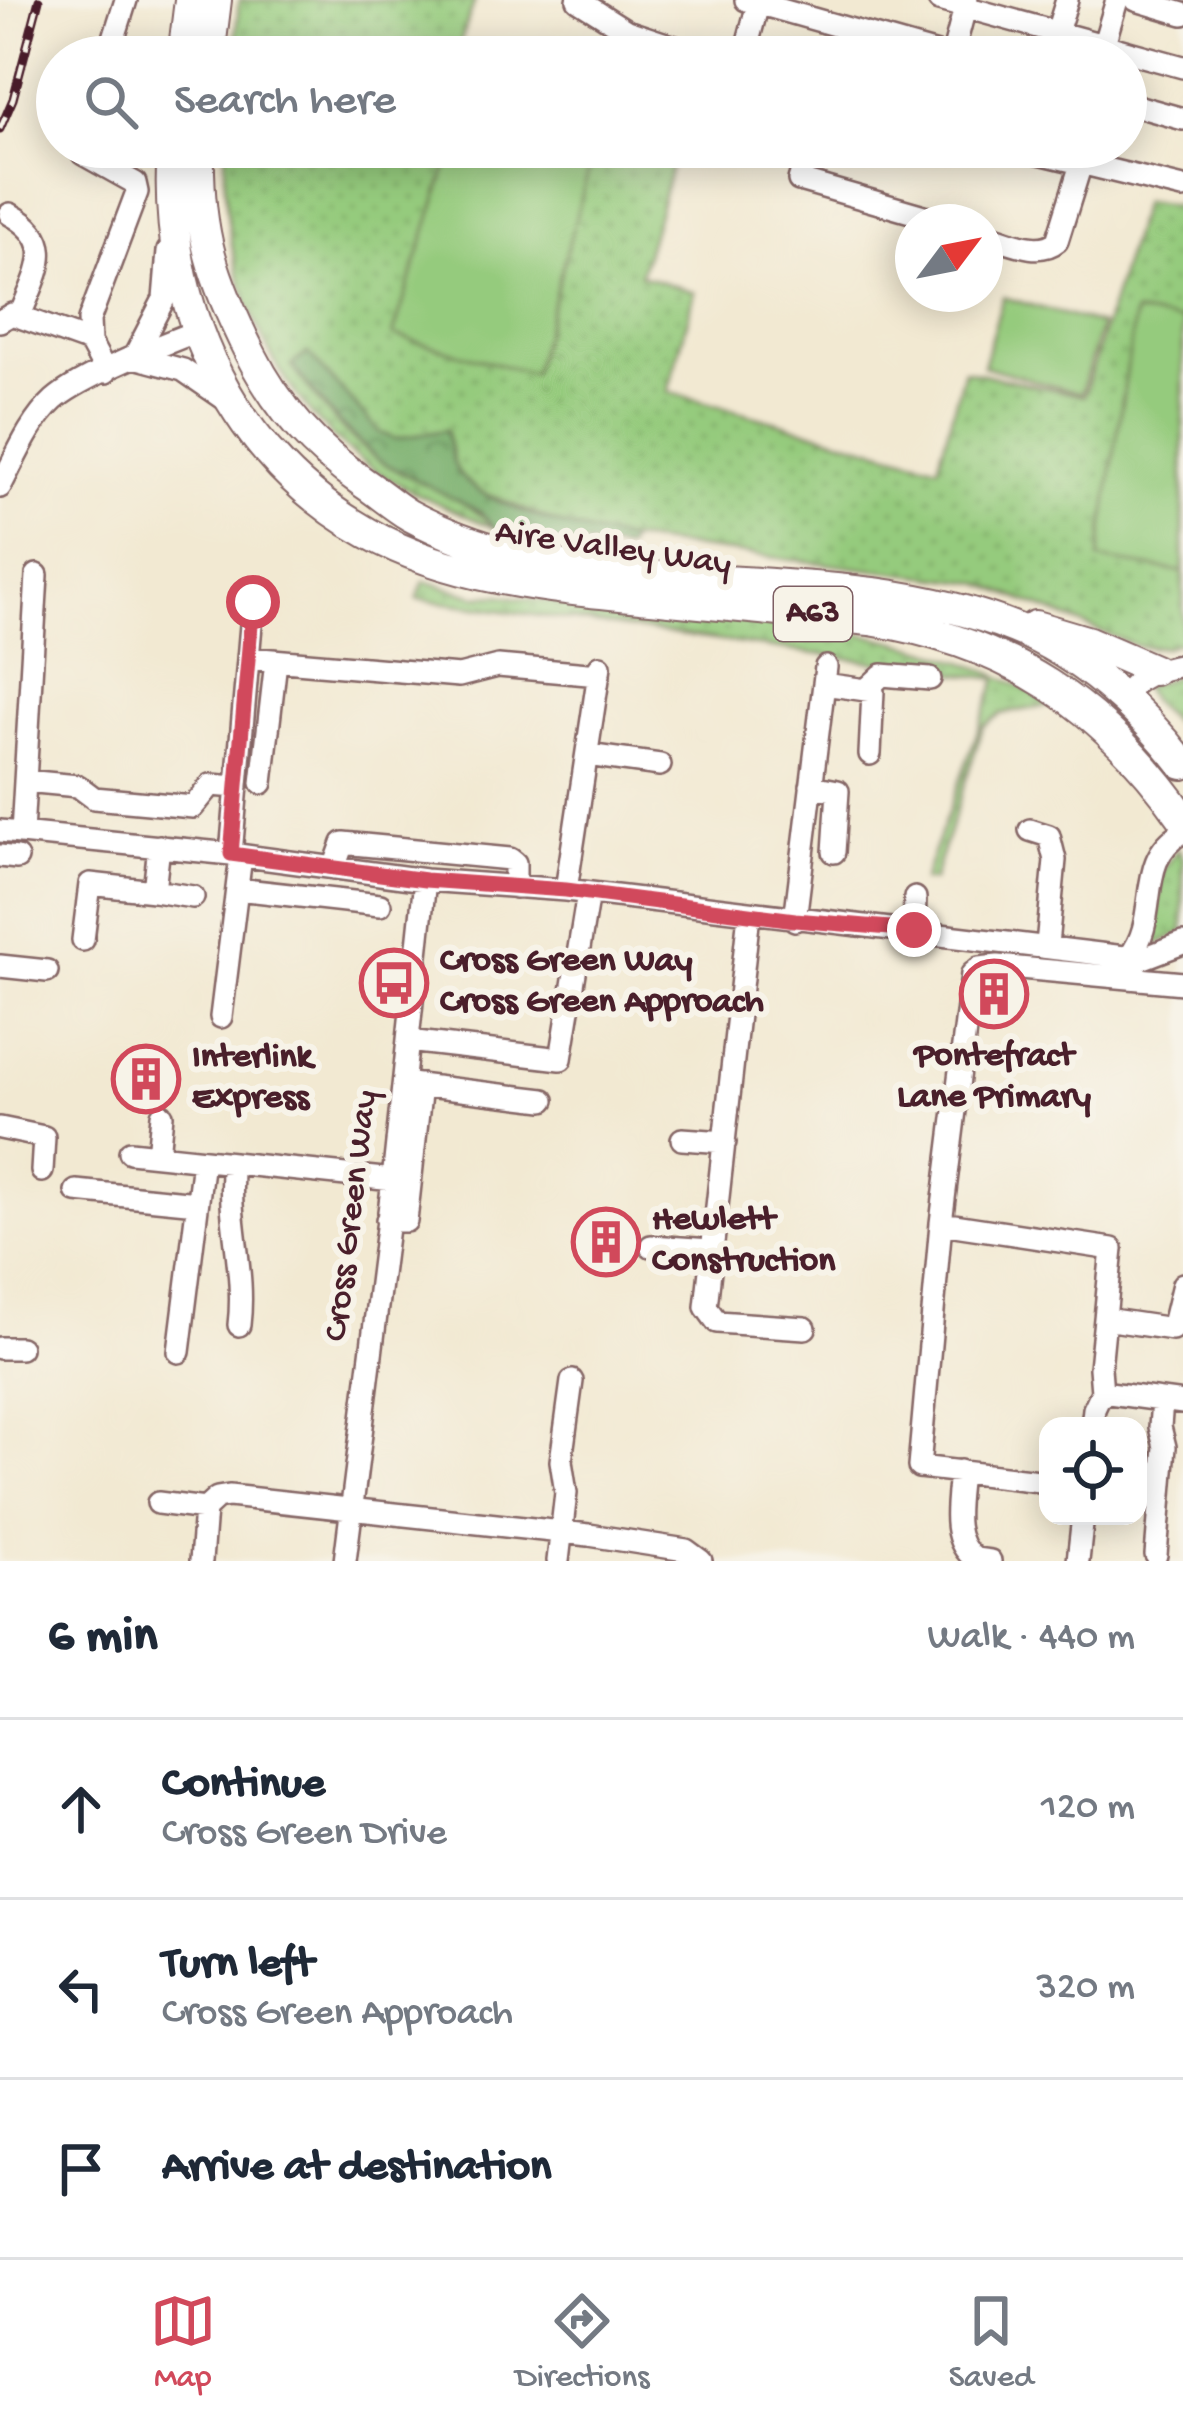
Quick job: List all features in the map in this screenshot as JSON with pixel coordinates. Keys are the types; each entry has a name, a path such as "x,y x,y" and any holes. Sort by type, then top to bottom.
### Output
{"highway":[{"path":"186,36 190,0"},
{"path":"211,36 216,0"},
{"name":"A63","path":"172,168 170,216 196,331"},
{"name":"A63","path":"199,168 198,205 212,268 236,324"},
{"path":"196,331 207,319 204,284 212,268"},
{"path":"196,331 236,324"},
{"name":"Aire Valley Way","path":"236,324 263,380 298,429 409,514 492,548 577,567 896,596 1017,628 1123,698"},
{"name":"Aire Valley Way","path":"196,331 232,405 273,458 306,492 369,534 430,560 572,590 918,627 982,647 1034,674 1100,720 1145,766 1182,814"},
{"name":"A63","path":"1017,628 1036,626 1168,668"},
{"name":"A63","path":"1123,698 1183,764"},
{"name":"A63","path":"1123,698 1124,715 1182,814"}],"street":[{"path":"115,36 126,0"},
{"path":"578,0 642,36"},
{"path":"939,0 1012,9 1067,36"},
{"path":"1058,32 1067,0"},
{"path":"1106,36 1117,0"},
{"path":"1136,0 1183,14"},
{"path":"748,36 754,2 875,36"},
{"path":"957,36 967,4"},
{"path":"1147,60 1183,67"},
{"path":"1147,110 1183,119"},
{"path":"106,372 90,341 89,320 137,192 135,182 111,168"},
{"path":"803,168 799,180 895,208"},
{"path":"1003,239 1035,248 1048,248 1057,241 1076,168"},
{"path":"1114,168 1183,188"},
{"path":"10,214 27,224 42,248 42,259 10,318 90,341"},
{"path":"134,357 164,299 170,216"},
{"path":"0,487 29,431 56,398 196,331"},
{"path":"134,357 183,370 232,405"},
{"path":"37,575 25,781 11,832 1141,959 1183,943"},
{"path":"221,1018 237,889 237,787 253,602"},
{"path":"249,658 459,676 498,666 600,670 586,755 561,1059 408,1041"},
{"path":"262,783 276,661"},
{"path":"1123,698 1130,686 1168,668"},
{"path":"866,689 882,675 930,679"},
{"path":"795,920 825,676 874,695 870,754"},
{"path":"586,755 660,765"},
{"path":"25,781 78,786 94,798 193,807 212,785 237,787"},
{"path":"811,786 838,791 834,852"},
{"path":"1129,957 1145,927 1155,859 1182,814"},
{"path":"1030,830 1048,836 1055,860 1047,945"},
{"path":"334,868 343,843 510,859 515,886"},
{"path":"154,891 159,846"},
{"name":"Cross Green Way","path":"345,1561 387,1220 412,1084 408,1041 425,880"},
{"path":"83,940 90,884 193,897"},
{"path":"237,889 380,905"},
{"path":"914,930 915,898"},
{"path":"749,914 706,1307 717,1322 805,1328"},
{"path":"0,966 47,971"},
{"path":"1039,1481 919,1467 941,1223 972,974 986,967 1018,967 1183,982"},
{"path":"387,1220 406,1221 412,1084 544,1100"},
{"path":"158,1155 162,1115"},
{"path":"0,1129 44,1136 42,1172"},
{"path":"682,1139 725,1142"},
{"path":"130,1152 393,1180"},
{"path":"179,1352 203,1160"},
{"path":"233,1163 230,1195 243,1284 239,1325"},
{"path":"76,1191 197,1203"},
{"path":"941,1223 1112,1249 1102,1392 1093,1417"},
{"path":"651,1246 711,1250"},
{"path":"1105,1319 1172,1329 1183,1284"},
{"path":"558,1561 571,1534 561,1460 572,1381"},
{"path":"1102,1392 1173,1402 1162,1438 1156,1556"},
{"path":"1147,1436 1162,1438"},
{"path":"960,1472 956,1528 961,1544 975,1559 990,1561"},
{"path":"201,1561 205,1509 217,1498 229,1496 571,1534 686,1550 701,1561"},
{"path":"158,1503 205,1509"},
{"path":"1078,1561 1082,1525"}],"green space":[{"path":"239,0 475,0 462,36 236,36"},
{"path":"226,168 671,168 640,275 695,292 668,392 938,466 964,370 1084,396 1142,202 1183,207 1183,641 1139,647 980,583 584,534 483,493 464,480 455,467 446,431 395,439 380,433 291,364 332,417 369,453 471,507 496,529 412,491 364,463 330,434 276,363 240,280 225,192"},
{"path":"446,168 589,168 533,374 393,335"},
{"path":"1003,297 1101,325 1081,394 983,366 999,312 1003,312"},
{"path":"1135,313 1183,321 1183,572 1099,559"},
{"path":"308,353 380,433 395,439 446,430 455,466 474,487 540,517 630,540 626,549 546,542 496,529 480,512 378,460 337,421 291,365"},
{"path":"424,581 476,596 784,622 855,633 924,649 990,672 1053,705 1000,714 983,727 933,881 923,881 997,679 417,599"},
{"path":"1183,674 1183,730 1155,706 1142,687"},
{"path":"1178,849 1183,859 1183,932 1153,946 1162,871"}],"railway":[{"path":"0,129 13,99 39,0"}],"place":[{"name":"Cross Green Way Cross Green Approach","path":"394,983"},
{"name":"Pontefract Lane Primary","path":"994,994"},
{"name":"Interlink Express","path":"146,1079"},
{"name":"Hewlett Construction","path":"606,1242"}],"route":[{"path":"253,602 231,854 425,880 566,890 795,920 914,930"}]}
